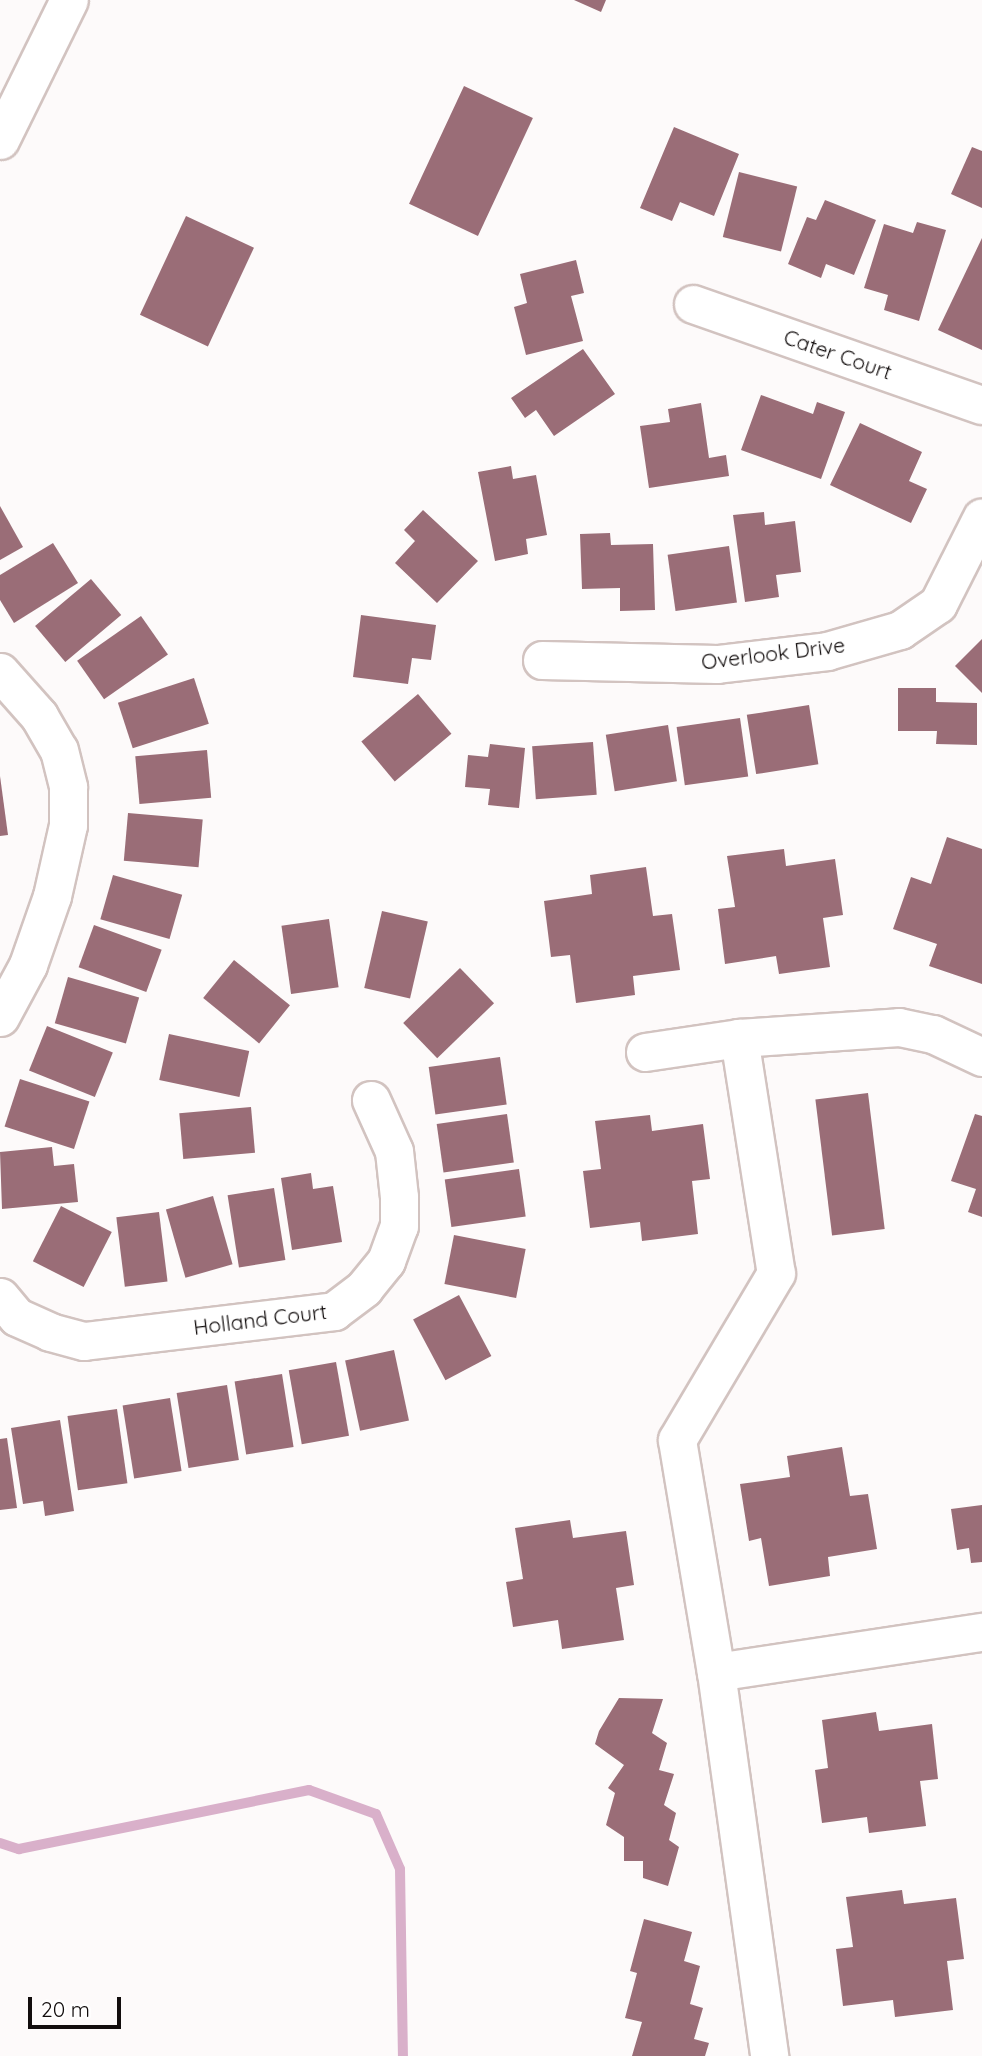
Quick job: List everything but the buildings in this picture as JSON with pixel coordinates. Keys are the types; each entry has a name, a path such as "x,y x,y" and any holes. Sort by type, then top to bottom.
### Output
{"street":[{"path":"0,141 69,0"},
{"name":"Cater Court","path":"693,304 982,405"},
{"name":"Overlook Drive","path":"542,660 717,664 827,651 901,630 938,604 982,517"},
{"path":"0,672 39,716 59,750 68,787 68,825 52,896 28,965 0,1017"},
{"path":"645,1052 739,1038 899,1027 933,1034 982,1057"},
{"path":"739,1038 776,1273 677,1440 716,1672 768,2056"},
{"name":"Holland Court","path":"0,1297 17,1317 50,1332 84,1341 334,1311 365,1289 386,1261 399,1226 400,1197 394,1151 371,1100"},
{"path":"716,1672 982,1632"}],"waterway":[{"path":"0,1843 19,1849 309,1790 376,1814 400,1869 403,2056"}]}
